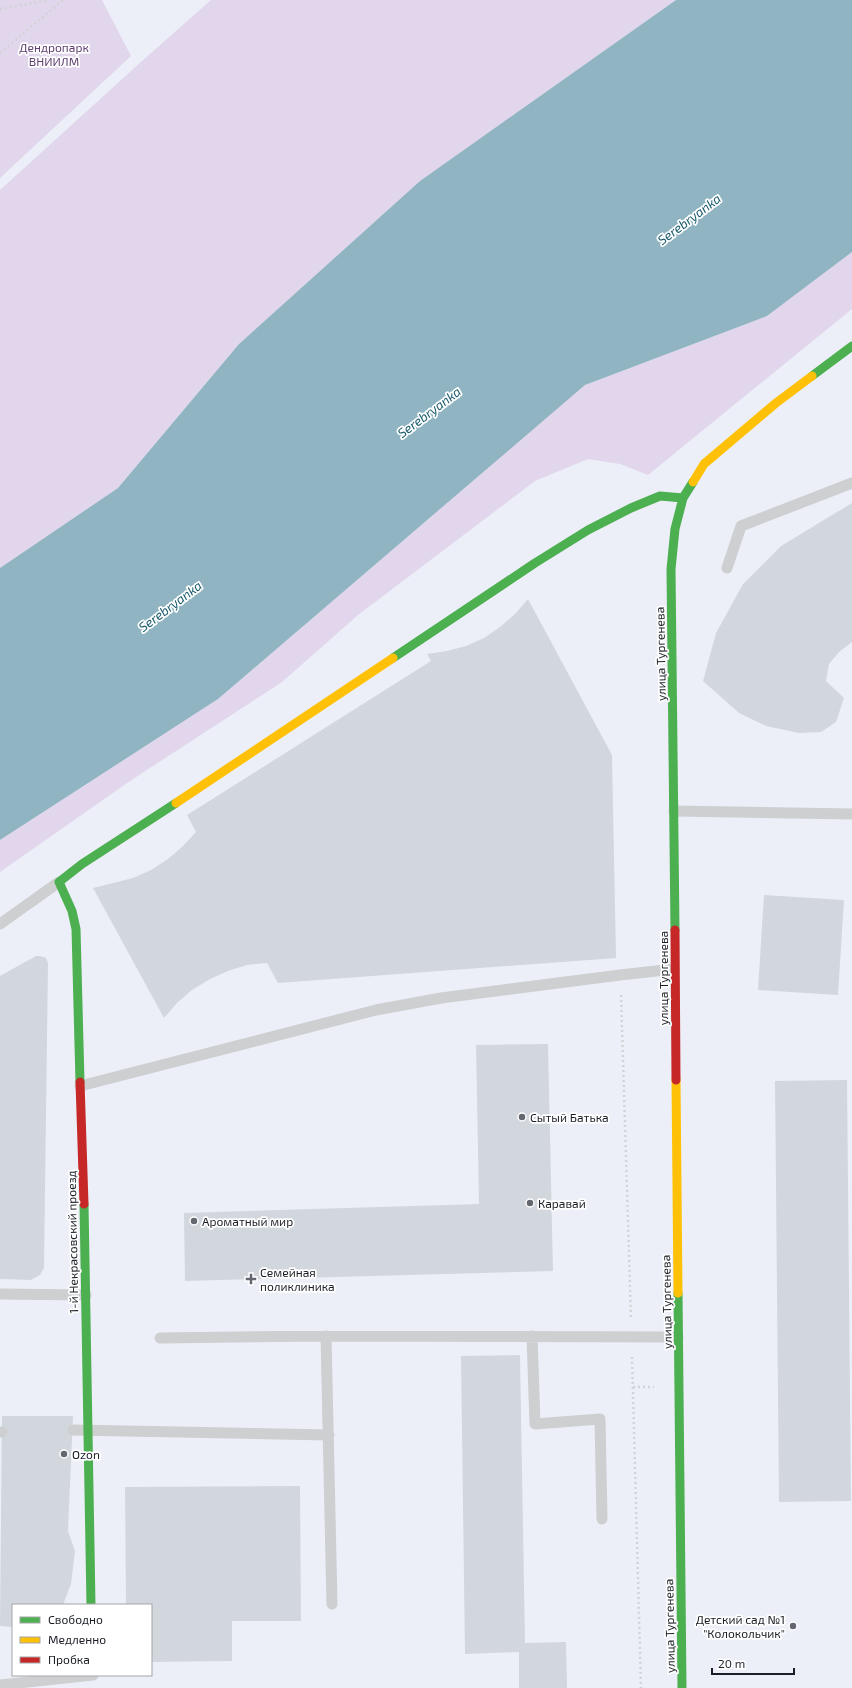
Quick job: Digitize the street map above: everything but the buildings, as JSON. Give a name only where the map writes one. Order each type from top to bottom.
[{"type":"street","name":"улица Тургенева","points":[[682,1688],[671,569],[675,529],[683,498],[704,464],[776,403],[852,346]]},
{"type":"street","points":[[59,882],[82,864],[171,807],[535,563],[588,530],[631,508],[660,496],[683,498]]},
{"type":"street","name":"1-й Некрасовский проезд","points":[[59,882],[72,911],[76,929],[86,1295],[91,1604]]},
{"type":"lane","points":[[727,568],[740,526],[852,483]]},
{"type":"lane","points":[[674,811],[852,814]]},
{"type":"lane","points":[[0,924],[59,882]]},
{"type":"lane","points":[[80,1086],[376,1010],[441,998],[620,975],[674,970]]},
{"type":"lane","points":[[0,1294],[86,1295]]},
{"type":"lane","points":[[160,1338],[326,1336],[678,1337]]},
{"type":"lane","points":[[326,1336],[332,1604]]},
{"type":"lane","points":[[532,1336],[535,1424],[600,1419],[602,1519]]},
{"type":"lane","points":[[72,1430],[329,1435]]},
{"type":"lane","points":[[0,1685],[84,1676]]},
{"type":"path","points":[[0,9],[48,0]]},
{"type":"path","points":[[0,53],[64,0]]},
{"type":"green space","name":"Дендропарк ВНИИЛМ","points":[[0,0],[102,0],[131,56],[0,178]]},
{"type":"green space","points":[[211,0],[676,0],[420,181],[239,344],[118,488],[0,568],[0,190]]},
{"type":"green space","points":[[852,252],[852,309],[648,475],[620,464],[588,459],[535,481],[358,615],[282,682],[130,781],[0,872],[0,840],[218,699],[585,385],[767,316]]},
{"type":"water","name":"Serebryanka","points":[[676,0],[852,0],[852,252],[767,316],[585,385],[218,699],[0,840],[0,568],[118,488],[239,344],[420,181]]},
{"type":"traffic: fast","points":[[812,376],[852,346]]},
{"type":"traffic: fast","points":[[675,930],[671,569],[675,529],[683,498],[693,482]]},
{"type":"traffic: fast","points":[[393,658],[535,563],[588,530],[631,508],[660,496],[683,498]]},
{"type":"traffic: fast","points":[[80,1082],[76,929],[72,911],[59,882],[82,864],[176,803]]},
{"type":"traffic: fast","points":[[84,1204],[91,1604]]},
{"type":"traffic: fast","points":[[678,1293],[682,1688]]},
{"type":"traffic: slow","points":[[693,482],[704,464],[776,403],[812,376]]},
{"type":"traffic: slow","points":[[176,803],[393,658]]},
{"type":"traffic: slow","points":[[676,1080],[678,1293]]},
{"type":"traffic: jam","points":[[675,930],[676,1080]]},
{"type":"traffic: jam","points":[[80,1082],[84,1204]]},
{"type":"place","name":"Сытый Батька","points":[[522,1117]]},
{"type":"place","name":"Каравай","points":[[530,1203]]},
{"type":"place","name":"Ароматный мир","points":[[194,1221]]},
{"type":"place","name":"Семейная поликлиника","points":[[251,1279]]},
{"type":"place","name":"Ozon","points":[[64,1454]]},
{"type":"place","name":"Детский сад №1 \"Колокольчик\"","points":[[793,1626]]}]
